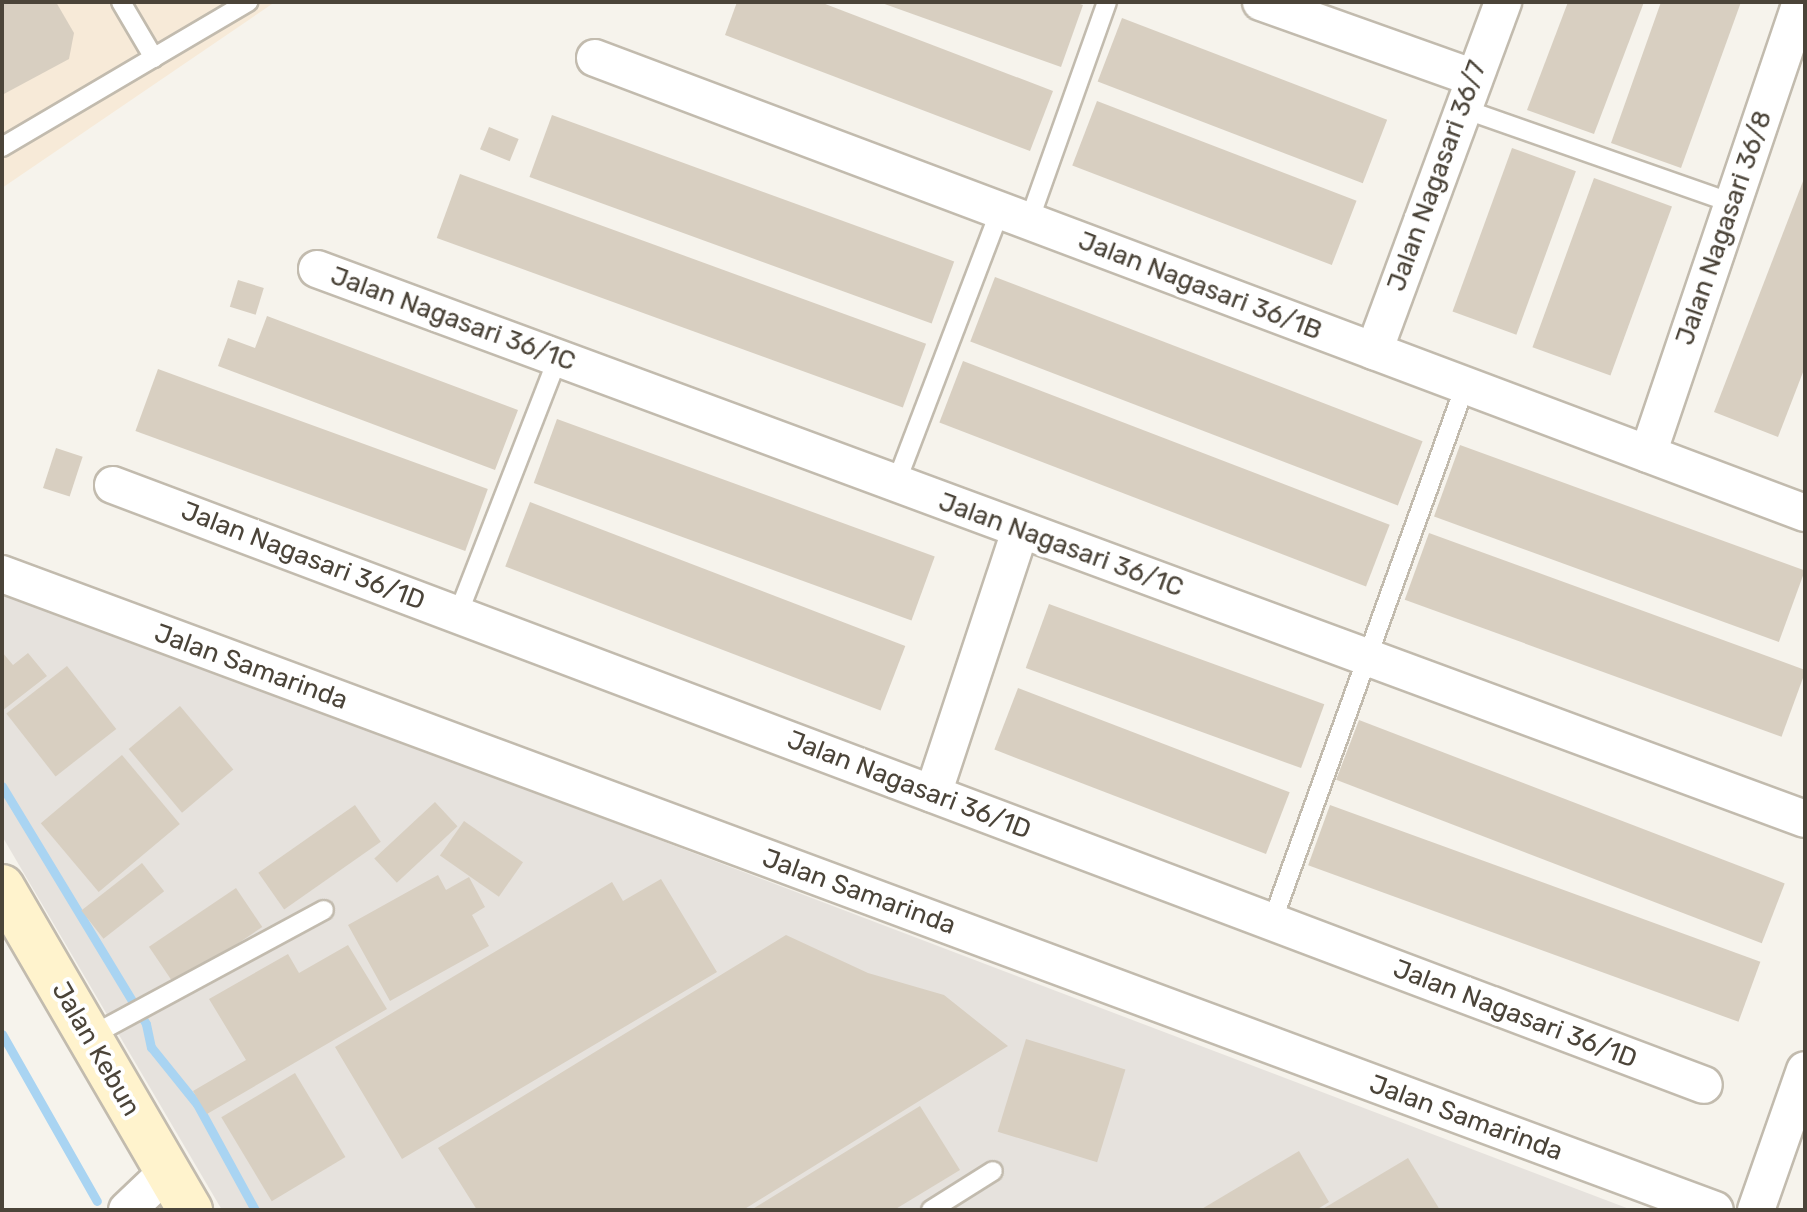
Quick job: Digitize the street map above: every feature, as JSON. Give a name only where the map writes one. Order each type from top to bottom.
[{"type":"main road","name":"Jalan Kebun","points":[[2,887],[190,1210]]},
{"type":"street","points":[[1261,2],[1467,92]]},
{"type":"street","name":"Jalan Nagasari 36/7","points":[[1374,351],[1467,92],[1503,2]]},
{"type":"street","name":"Jalan Nagasari 36/8","points":[[1648,454],[1801,2]]},
{"type":"street","name":"Jalan Nagasari 36/1B","points":[[595,58],[1805,513]]},
{"type":"street","name":"Jalan Nagasari 36/1C","points":[[317,269],[1805,819]]},
{"type":"street","name":"Jalan Nagasari 36/1D","points":[[113,485],[1704,1085]]},
{"type":"street","points":[[933,794],[1020,531]]},
{"type":"street","name":"Jalan Samarinda","points":[[2,574],[1715,1210]]},
{"type":"street","points":[[1756,1210],[1805,1070]]},
{"type":"street","points":[[127,1210],[167,1172]]},
{"type":"lane","points":[[121,2],[154,58]]},
{"type":"lane","points":[[2,147],[248,2]]},
{"type":"lane","points":[[896,483],[1107,2]]},
{"type":"lane","points":[[1467,92],[1733,203]]},
{"type":"lane","points":[[458,614],[558,358]]},
{"type":"lane","points":[[1272,922],[1465,386]]},
{"type":"lane","points":[[89,1037],[140,1006],[324,910]]},
{"type":"lane","points":[[931,1210],[993,1171]]},
{"type":"shaded area","points":[[2,2],[275,2],[2,188]]},
{"type":"shaded area","points":[[2,590],[1632,1210],[222,1210],[2,836]]},
{"type":"building","points":[[2,2],[56,2],[74,33],[69,59],[2,95]]},
{"type":"building","points":[[737,2],[820,2],[1053,91],[1030,151],[725,35]]},
{"type":"building","points":[[879,2],[1074,2],[1083,5],[1061,67]]},
{"type":"building","points":[[1568,2],[1644,2],[1594,134],[1527,110]]},
{"type":"building","points":[[1661,2],[1741,2],[1681,168],[1611,143]]},
{"type":"building","points":[[1122,18],[1387,120],[1363,183],[1098,81]]},
{"type":"building","points":[[1097,101],[1357,201],[1332,265],[1072,165]]},
{"type":"building","points":[[552,115],[954,261],[932,323],[529,177]]},
{"type":"building","points":[[489,127],[519,139],[510,161],[480,149]]},
{"type":"building","points":[[1512,148],[1576,171],[1516,335],[1452,312]]},
{"type":"building","points":[[460,174],[926,344],[903,408],[437,238]]},
{"type":"building","points":[[1805,176],[1805,367],[1778,437],[1714,412]]},
{"type":"building","points":[[1594,178],[1672,206],[1610,376],[1532,347]]},
{"type":"building","points":[[995,277],[1423,441],[1398,506],[970,341]]},
{"type":"building","points":[[238,280],[264,288],[256,315],[230,307]]},
{"type":"building","points":[[267,316],[518,410],[495,470],[218,366],[228,338],[255,348]]},
{"type":"building","points":[[963,361],[1390,525],[1366,586],[939,423]]},
{"type":"building","points":[[158,369],[488,489],[465,551],[135,431]]},
{"type":"building","points":[[557,419],[935,556],[911,620],[534,483]]},
{"type":"building","points":[[1460,445],[1805,571],[1779,642],[1434,516]]},
{"type":"building","points":[[56,448],[83,457],[70,497],[43,488]]},
{"type":"building","points":[[530,502],[905,646],[881,710],[505,566]]},
{"type":"building","points":[[1429,533],[1805,670],[1782,737],[1405,600]]},
{"type":"building","points":[[1049,604],[1324,704],[1301,768],[1026,668]]},
{"type":"building","points":[[2,652],[13,665],[28,653],[47,676],[2,711]]},
{"type":"building","points":[[67,666],[116,729],[56,776],[6,713]]},
{"type":"building","points":[[1018,688],[1290,792],[1266,854],[994,750]]},
{"type":"building","points":[[180,706],[233,770],[182,813],[129,749]]},
{"type":"building","points":[[1359,720],[1785,883],[1762,943],[1336,780]]},
{"type":"building","points":[[122,755],[180,824],[99,892],[41,823]]},
{"type":"building","points":[[435,802],[458,826],[397,883],[374,859]]},
{"type":"building","points":[[355,805],[381,842],[284,910],[258,873]]},
{"type":"building","points":[[1330,805],[1760,962],[1738,1022],[1308,865]]},
{"type":"building","points":[[464,821],[523,862],[499,897],[440,855]]},
{"type":"building","points":[[142,863],[164,891],[103,939],[81,910]]},
{"type":"building","points":[[438,875],[446,890],[469,877],[485,907],[472,915],[489,946],[390,1001],[348,925]]},
{"type":"building","points":[[661,879],[717,972],[402,1159],[335,1047],[612,882],[623,901]]},
{"type":"building","points":[[236,888],[262,927],[175,986],[149,947]]},
{"type":"building","points":[[786,935],[868,973],[944,995],[1008,1046],[743,1210],[477,1210],[438,1148]]},
{"type":"building","points":[[348,945],[387,1009],[207,1114],[193,1091],[246,1060],[209,999],[288,954],[299,973]]},
{"type":"building","points":[[1026,1039],[1125,1069],[1097,1162],[998,1132]]},
{"type":"building","points":[[295,1073],[345,1157],[272,1201],[221,1117]]},
{"type":"building","points":[[920,1106],[960,1170],[894,1210],[751,1210]]},
{"type":"building","points":[[1299,1151],[1329,1202],[1316,1210],[1200,1210]]},
{"type":"building","points":[[1408,1158],[1440,1210],[1321,1210]]},
{"type":"waterway","points":[[2,786],[146,1024],[151,1047],[197,1104],[255,1210]]},
{"type":"waterway","points":[[2,1034],[97,1201]]}]
